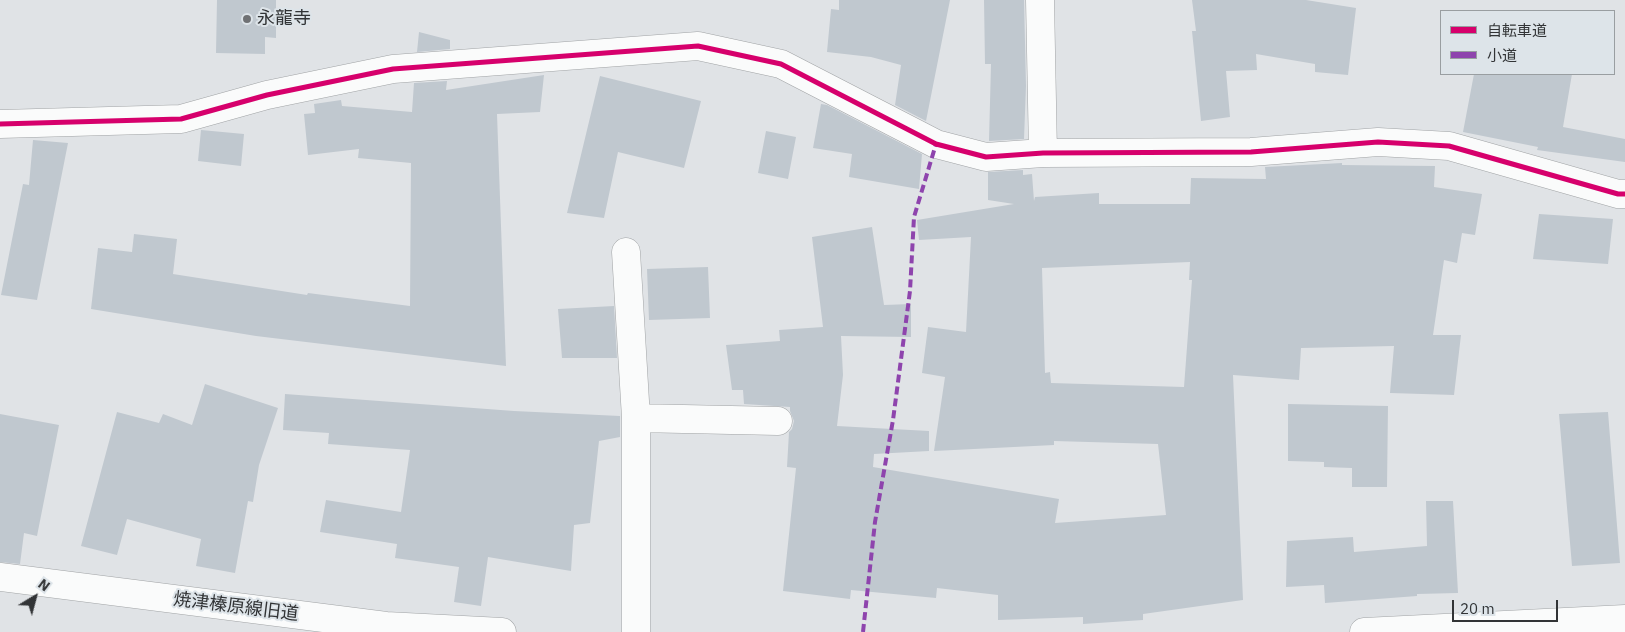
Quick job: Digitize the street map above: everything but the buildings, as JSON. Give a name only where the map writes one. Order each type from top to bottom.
[{"type":"street","points":[[1040,0],[1043,153]]},
{"type":"street","points":[[0,124],[181,119],[267,95],[393,70],[698,46],[781,64],[936,144],[986,157],[1043,153],[1251,152],[1378,142],[1449,146],[1618,194],[1625,194]]},
{"type":"street","points":[[626,252],[636,418],[636,632]]},
{"type":"street","points":[[636,418],[778,421]]},
{"type":"street","name":"焼津榛原線旧道","points":[[0,577],[386,626],[502,632]]},
{"type":"street","points":[[1364,632],[1625,619]]},
{"type":"marked path","points":[[863,632],[875,522],[893,420],[910,291],[914,217],[936,144]]},
{"type":"cycle path","points":[[0,124],[181,119],[267,95],[393,69],[698,46],[781,64],[936,144],[986,157],[1043,153],[1251,152],[1378,142],[1449,146],[1618,194],[1625,194]]},
{"type":"place","name":"永龍寺","points":[[247,19]]}]
